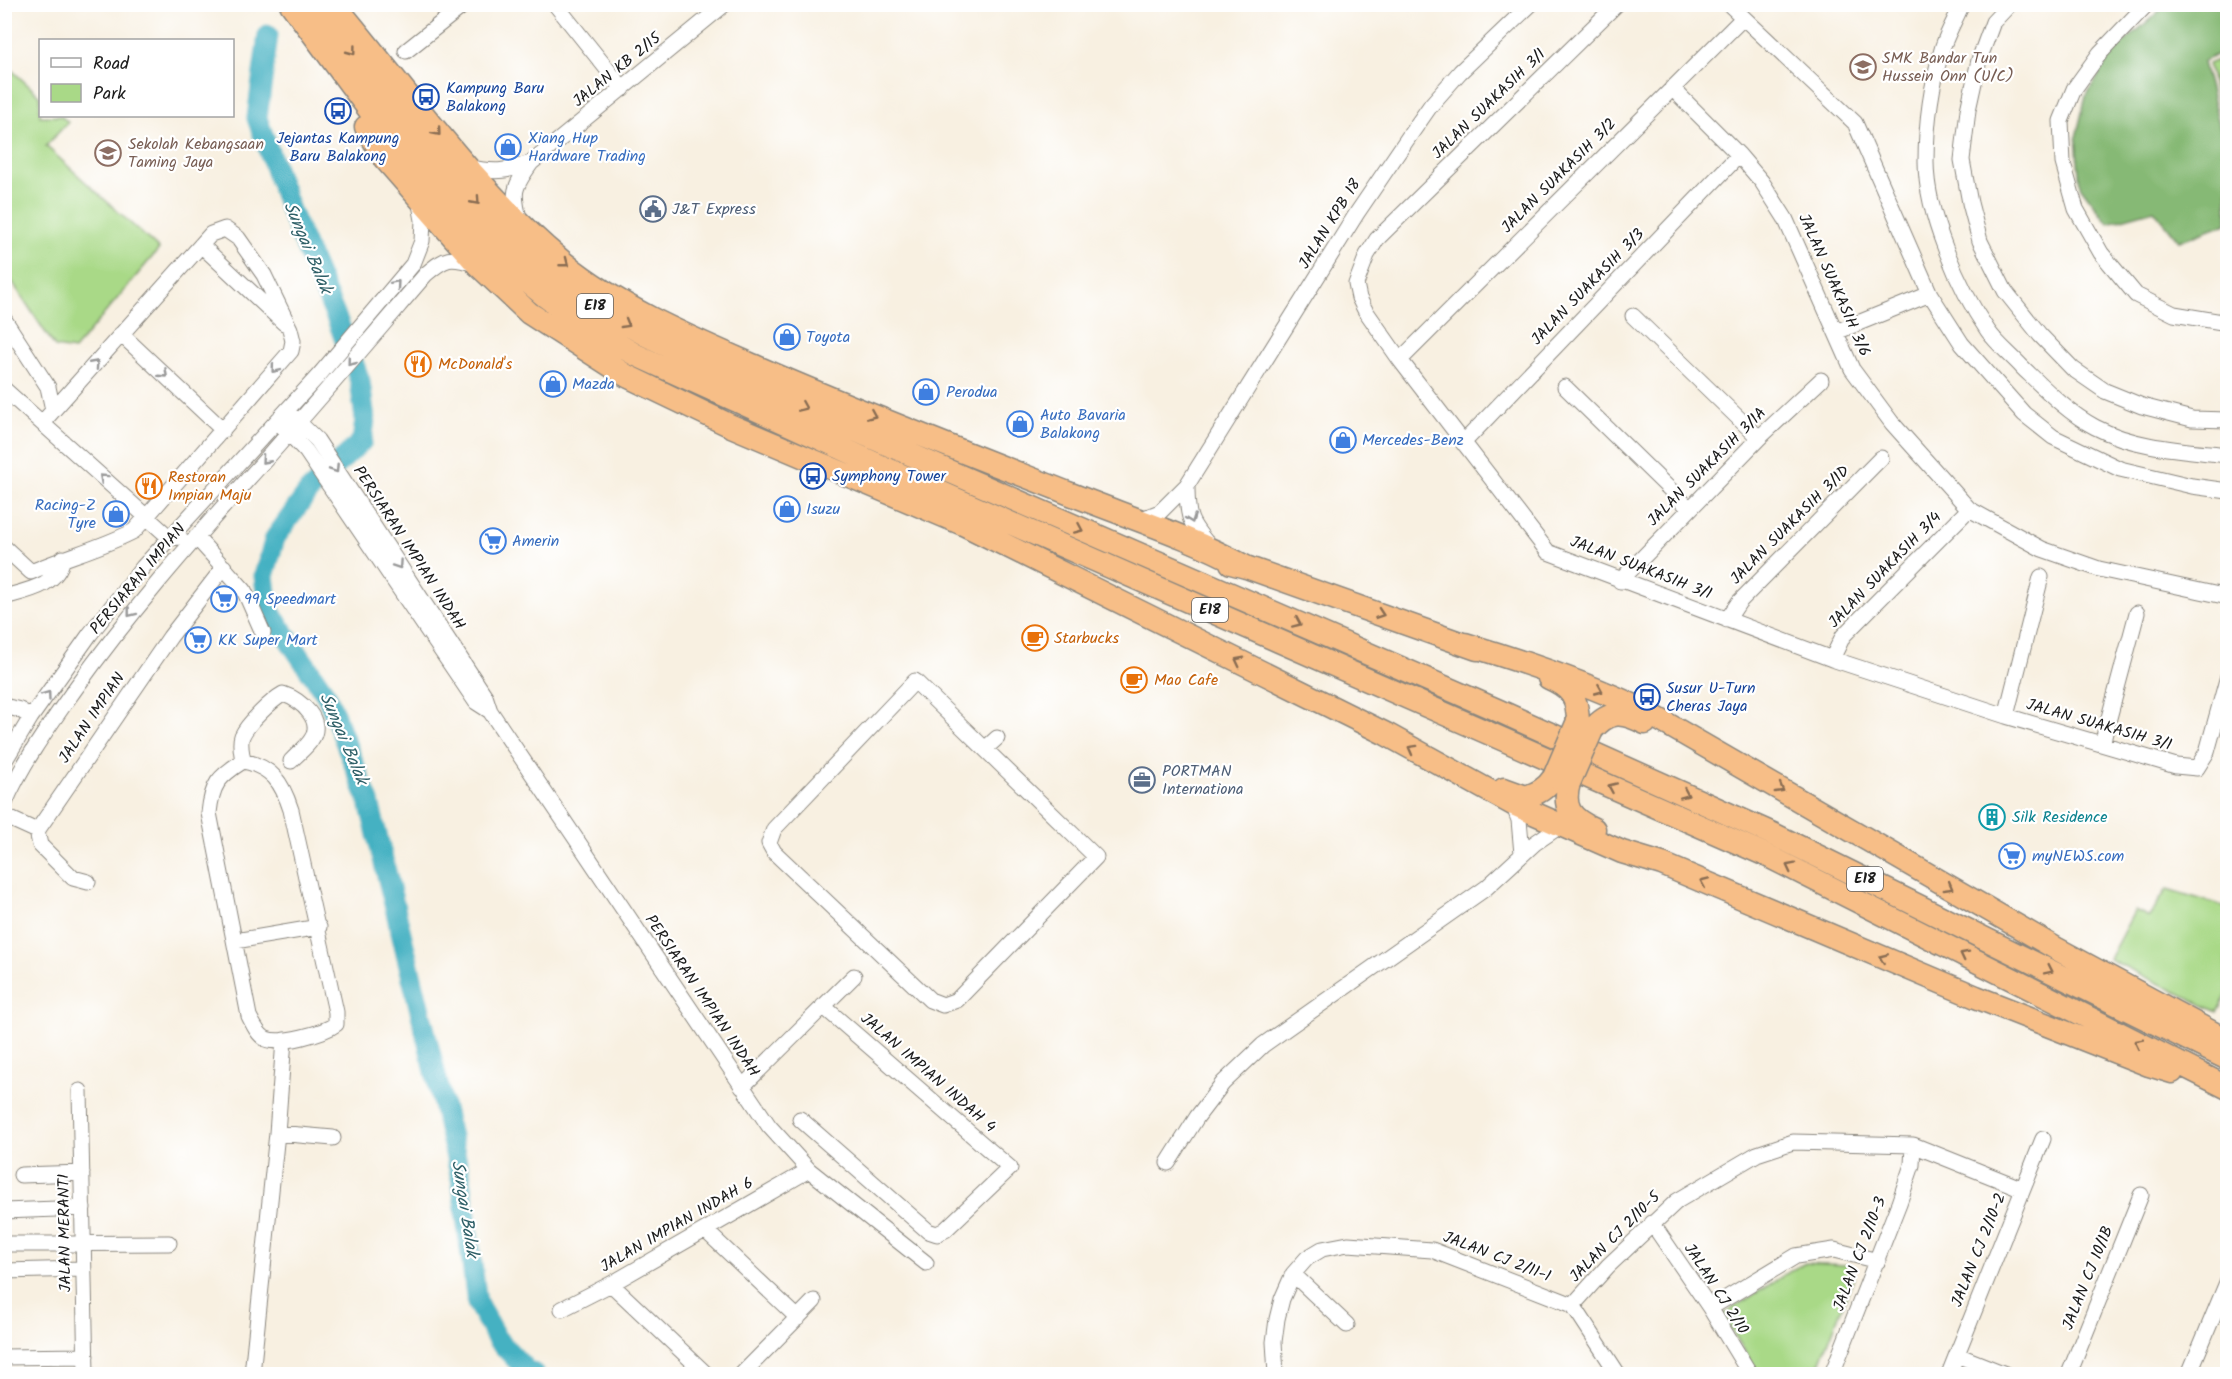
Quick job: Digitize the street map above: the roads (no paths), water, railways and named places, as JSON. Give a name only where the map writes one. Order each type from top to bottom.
[{"type":"highway","name":"E18","points":[[291,4],[393,142],[500,259],[544,296],[585,325],[636,355],[883,467],[1766,855],[2228,1089]]},
{"type":"highway","name":"E18","points":[[317,4],[409,128],[515,244],[556,279],[598,308],[646,335],[774,395],[1775,834],[2228,1059]]},
{"type":"highway","points":[[334,4],[466,166],[521,225],[565,264],[635,310],[711,347],[883,420],[1210,547],[1246,567]]},
{"type":"highway","points":[[356,93],[366,127],[385,159],[478,264],[529,314],[627,376],[729,425],[963,524],[1386,734],[1513,804],[1622,852],[1662,864]]},
{"type":"highway","points":[[968,480],[987,478],[1003,482],[1207,558],[1246,567],[1465,644],[1559,682],[1573,694],[1585,725]]},
{"type":"highway","points":[[1465,644],[1522,660],[1600,689],[1648,712],[2101,974],[2228,1041]]},
{"type":"highway","points":[[1729,760],[1628,715],[1612,714],[1585,725],[1562,780],[1568,810],[1580,823],[1662,864],[1899,965],[2127,1057],[2228,1089]]},
{"type":"highway","points":[[1435,762],[1526,797],[1539,793],[1549,785],[1562,780]]},
{"type":"street","points":[[406,51],[465,4]]},
{"type":"street","points":[[555,4],[622,89]]},
{"type":"street","name":"JALAN KB 2/15","points":[[521,225],[515,201],[516,184],[531,163],[725,4]]},
{"type":"street","name":"JALAN KPB 18","points":[[1139,520],[1160,512],[1187,485],[1346,232],[1431,105],[1460,72],[1531,4]]},
{"type":"street","name":"JALAN SUAKASIH 3/1","points":[[1617,4],[1377,240],[1366,255],[1356,284],[1359,298],[1400,360],[1548,552],[1832,659],[2006,716],[2176,766],[2197,768],[2207,752],[2228,676]]},
{"type":"street","points":[[1729,4],[1855,123],[1930,294],[1962,344],[2024,414],[2053,437],[2120,469],[2192,486],[2228,491]]},
{"type":"street","points":[[1962,4],[1944,45],[1937,72],[1928,123],[1926,163],[1930,197],[1945,246],[1963,290],[1989,333],[2055,400],[2096,427],[2145,445],[2228,455]]},
{"type":"street","points":[[2010,4],[1993,22],[1979,60],[1968,110],[1962,160],[1980,242],[2005,291],[2040,335],[2073,369],[2105,391],[2142,406],[2192,419],[2228,420]]},
{"type":"street","points":[[2124,4],[2136,16]]},
{"type":"street","points":[[2147,4],[2100,53],[2074,89],[2061,121],[2063,163],[2076,209],[2101,253],[2136,295],[2174,314],[2228,323]]},
{"type":"street","name":"JALAN SUAKASIH 3/2","points":[[1400,360],[1743,18]]},
{"type":"street","name":"JALAN SUAKASIH 3/6","points":[[1672,88],[1739,155],[1762,182],[1785,218],[1852,369],[1892,423],[1969,509],[2042,549],[2099,569],[2228,597]]},
{"type":"street","name":"JALAN SUAKASIH 3/3","points":[[1463,443],[1739,155]]},
{"type":"street","name":"JALAN KB 2/15","points":[[466,166],[488,172],[507,171],[531,163]]},
{"type":"street","name":"PERSIARAN IMPIAN","points":[[4,762],[31,717],[90,634],[143,567],[320,374],[413,264],[422,241],[423,219],[419,199]]},
{"type":"street","points":[[4,547],[31,572],[134,531],[291,351],[293,340],[290,328],[264,275],[238,238],[225,229],[211,234],[42,423]]},
{"type":"street","points":[[201,244],[290,328]]},
{"type":"street","name":"PERSIARAN IMPIAN","points":[[4,805],[30,755],[48,727],[105,647],[157,581],[295,428],[426,274],[442,260],[456,258],[478,264]]},
{"type":"street","points":[[1836,332],[1930,294]]},
{"type":"street","points":[[1633,316],[1759,438]]},
{"type":"street","points":[[4,319],[48,387],[53,410]]},
{"type":"street","points":[[121,334],[223,430]]},
{"type":"street","points":[[38,370],[53,381],[75,386]]},
{"type":"street","name":"JALAN SUAKASIH 3/1A","points":[[1620,580],[1759,438],[1821,380]]},
{"type":"street","points":[[1565,387],[1690,509]]},
{"type":"street","points":[[4,390],[170,538]]},
{"type":"street","name":"PERSIARAN IMPIAN INDAH","points":[[282,416],[312,446],[348,502],[485,696],[490,711],[741,1087],[770,1126],[809,1170],[926,1263]]},
{"type":"street","name":"JALAN SUAKASIH 3/1D","points":[[1726,620],[1739,602],[1881,458]]},
{"type":"street","points":[[1187,485],[1187,505],[1191,524],[1210,547]]},
{"type":"street","name":"JALAN SUAKASIH 3/4","points":[[1832,659],[1843,636],[1969,509]]},
{"type":"street","points":[[170,538],[195,532],[209,523]]},
{"type":"street","points":[[196,537],[244,590],[263,633]]},
{"type":"street","points":[[157,581],[168,556],[170,538]]},
{"type":"street","points":[[4,597],[38,587],[52,580],[61,570],[63,558]]},
{"type":"street","name":"JALAN IMPIAN","points":[[38,831],[170,637],[224,567]]},
{"type":"street","points":[[2006,716],[2041,577]]},
{"type":"street","points":[[2102,744],[2137,613]]},
{"type":"street","points":[[915,681],[992,743],[1021,772],[1096,857],[957,1000],[943,1005],[930,1000],[774,852],[769,843],[774,829],[915,681]]},
{"type":"street","points":[[243,761],[241,743],[243,734],[274,699],[284,694],[293,697],[304,706],[314,720],[316,730],[312,740],[291,761]]},
{"type":"street","points":[[4,706],[20,710],[31,717]]},
{"type":"street","points":[[243,761],[260,765],[275,777],[285,790],[319,927],[336,1012],[336,1024],[327,1030],[284,1040],[266,1039],[255,1029],[249,1016],[209,813],[212,791],[227,772],[243,761]]},
{"type":"street","points":[[1513,804],[1520,820],[1522,854]]},
{"type":"street","points":[[4,816],[38,831],[40,844],[73,878],[88,882]]},
{"type":"street","points":[[1168,1163],[1222,1083],[1249,1057],[1486,888],[1522,854],[1560,826]]},
{"type":"street","points":[[235,941],[319,927]]},
{"type":"street","points":[[741,1087],[854,976]]},
{"type":"street","name":"JALAN IMPIAN INDAH 4","points":[[800,1119],[928,1231],[937,1234],[945,1230],[1010,1168],[823,1006]]},
{"type":"street","points":[[252,1374],[277,1133],[284,1040]]},
{"type":"street","name":"JALAN MERANTI","points":[[80,1091],[86,1374]]},
{"type":"street","points":[[277,1133],[333,1138]]},
{"type":"street","name":"JALAN CJ 2/10-2","points":[[1949,1374],[2043,1139]]},
{"type":"street","name":"JALAN CJ 2/10-5","points":[[1573,1305],[1608,1266],[1677,1201],[1757,1154],[1793,1142],[1913,1145],[2023,1189]]},
{"type":"street","name":"JALAN CJ 2/10-3","points":[[1832,1374],[1878,1261],[1912,1165],[1913,1145]]},
{"type":"street","name":"JALAN IMPIAN INDAH 6","points":[[562,1309],[611,1284],[809,1170]]},
{"type":"street","points":[[21,1175],[82,1173]]},
{"type":"street","name":"JALAN CJ 10/1B","points":[[2069,1374],[2141,1195]]},
{"type":"street","points":[[4,1211],[83,1208]]},
{"type":"street","name":"JALAN CJ 2/10","points":[[1652,1223],[1710,1308],[1750,1374]]},
{"type":"street","points":[[705,1230],[798,1318]]},
{"type":"street","points":[[4,1244],[169,1243]]},
{"type":"street","name":"JALAN CJ 2/11-1","points":[[1276,1374],[1274,1342],[1282,1299],[1293,1274],[1307,1258],[1322,1249],[1348,1244],[1432,1250],[1573,1305]]},
{"type":"street","points":[[1710,1308],[1796,1256],[1834,1250],[1878,1261]]},
{"type":"street","points":[[4,1271],[83,1269]]},
{"type":"street","points":[[1293,1274],[1347,1325]]},
{"type":"street","points":[[2189,1374],[2228,1280]]},
{"type":"street","points":[[611,1284],[706,1374]]},
{"type":"street","points":[[742,1374],[814,1301]]},
{"type":"street","points":[[1573,1305],[1618,1374]]},
{"type":"street","points":[[1957,1355],[2005,1374]]},
{"type":"street","points":[[4,1357],[86,1356]]},
{"type":"waterway","name":"Sungai Balak","points":[[268,35],[257,118],[291,213],[339,324],[360,381],[365,420],[362,441],[308,492],[275,538],[264,576],[268,609],[327,696],[369,802],[461,1178],[477,1303],[497,1339],[526,1370],[534,1374]]},
{"type":"place","name":"SMK Bandar Tun Hussein Onn (U/C)","points":[[1863,67]]},
{"type":"place","name":"Kampung Baru Balakong","points":[[426,97]]},
{"type":"place","name":"Jejantas Kampung Baru Balakong","points":[[338,111]]},
{"type":"place","name":"Xiang Hup Hardware Trading","points":[[508,147]]},
{"type":"place","name":"Sekolah Kebangsaan Taming Jaya","points":[[108,153]]},
{"type":"place","name":"J&T Express","points":[[653,209]]},
{"type":"place","name":"Toyota","points":[[787,337]]},
{"type":"place","name":"McDonald's","points":[[418,364]]},
{"type":"place","name":"Mazda","points":[[553,384]]},
{"type":"place","name":"Perodua","points":[[926,392]]},
{"type":"place","name":"Auto Bavaria Balakong","points":[[1020,424]]},
{"type":"place","name":"Mercedes-Benz","points":[[1343,440]]},
{"type":"place","name":"Symphony Tower","points":[[813,476]]},
{"type":"place","name":"Restoran Impian Maju","points":[[149,486]]},
{"type":"place","name":"Isuzu","points":[[787,509]]},
{"type":"place","name":"Racing-Z Tyre","points":[[116,514]]},
{"type":"place","name":"Amerin","points":[[493,541]]},
{"type":"place","name":"99 Speedmart","points":[[224,599]]},
{"type":"place","name":"Starbucks","points":[[1035,638]]},
{"type":"place","name":"KK Super Mart","points":[[198,640]]},
{"type":"place","name":"Mao Cafe","points":[[1134,680]]},
{"type":"place","name":"Susur U-Turn Cheras Jaya","points":[[1647,697]]},
{"type":"place","name":"PORTMAN Internationa","points":[[1142,780]]},
{"type":"place","name":"Silk Residence","points":[[1992,817]]},
{"type":"place","name":"myNEWS.com","points":[[2012,856]]}]
